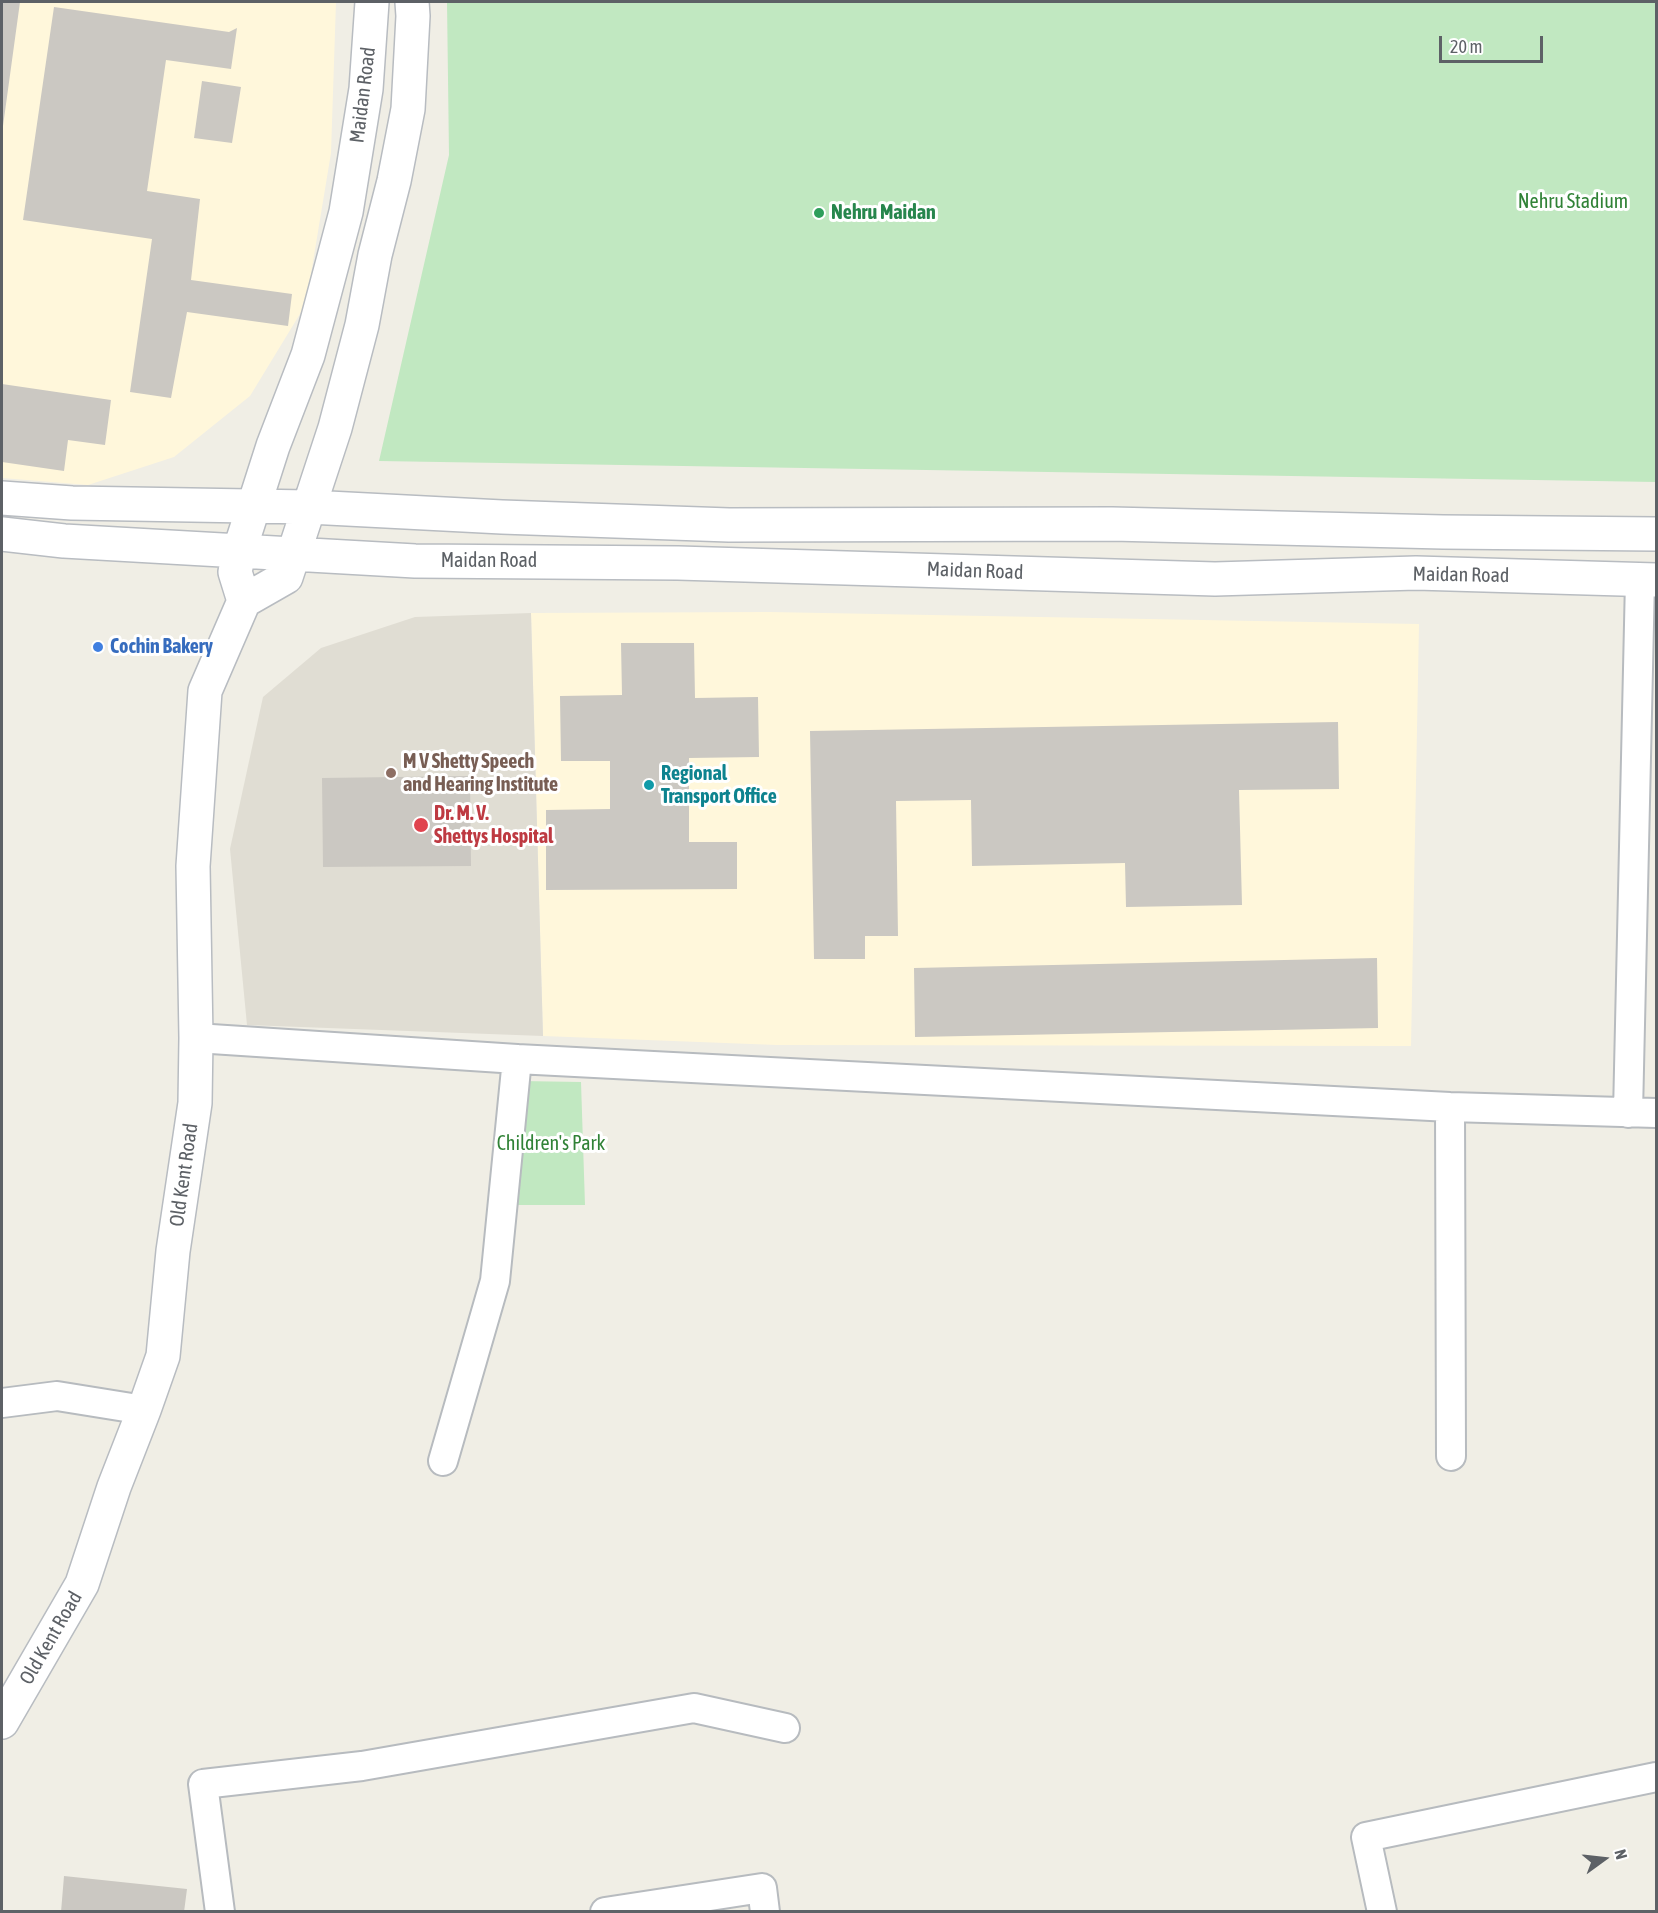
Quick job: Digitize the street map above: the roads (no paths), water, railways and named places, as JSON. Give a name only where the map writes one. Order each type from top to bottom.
[{"type":"main road","name":"Maidan Road","points":[[244,601],[235,572],[239,552],[273,446],[308,355],[346,212],[366,88],[372,2]]},
{"type":"main road","points":[[244,601],[286,577],[335,428],[362,325],[375,255],[394,181],[408,109],[412,2]]},
{"type":"main road","points":[[2,498],[72,504],[309,507],[491,517],[729,525],[1112,524],[1443,532],[1656,534]]},
{"type":"main road","name":"Maidan Road","points":[[2,534],[64,541],[415,561],[678,563],[1215,579],[1416,573],[1648,580]]},
{"type":"main road","name":"Old Kent Road","points":[[2,1722],[82,1584],[114,1487],[162,1356],[173,1251],[195,1103],[193,866],[205,691],[244,601]]},
{"type":"street","points":[[1628,1113],[1648,580]]},
{"type":"street","points":[[196,1038],[517,1059],[1450,1107],[1656,1113]]},
{"type":"street","points":[[443,1461],[495,1281],[517,1059]]},
{"type":"street","points":[[1450,1107],[1451,1456]]},
{"type":"street","points":[[2,1403],[57,1396],[144,1410]]},
{"type":"street","points":[[220,1911],[203,1784],[362,1766],[694,1708],[785,1728]]},
{"type":"street","points":[[1382,1911],[1366,1837],[1656,1777]]},
{"type":"street","points":[[605,1911],[762,1888],[765,1911]]},
{"type":"place","name":"Nehru Maidan","points":[[819,213]]},
{"type":"place","name":"Cochin Bakery","points":[[98,647]]},
{"type":"place","name":"M V Shetty Speech and Hearing Institute","points":[[391,773]]},
{"type":"place","name":"Regional Transport Office","points":[[649,785]]},
{"type":"place","name":"Dr. M. V. Shettys Hospital","points":[[421,825]]},
{"type":"park label","name":"Nehru Stadium","points":[[1573,202]]},
{"type":"park label","name":"Children's Park","points":[[551,1144]]}]
